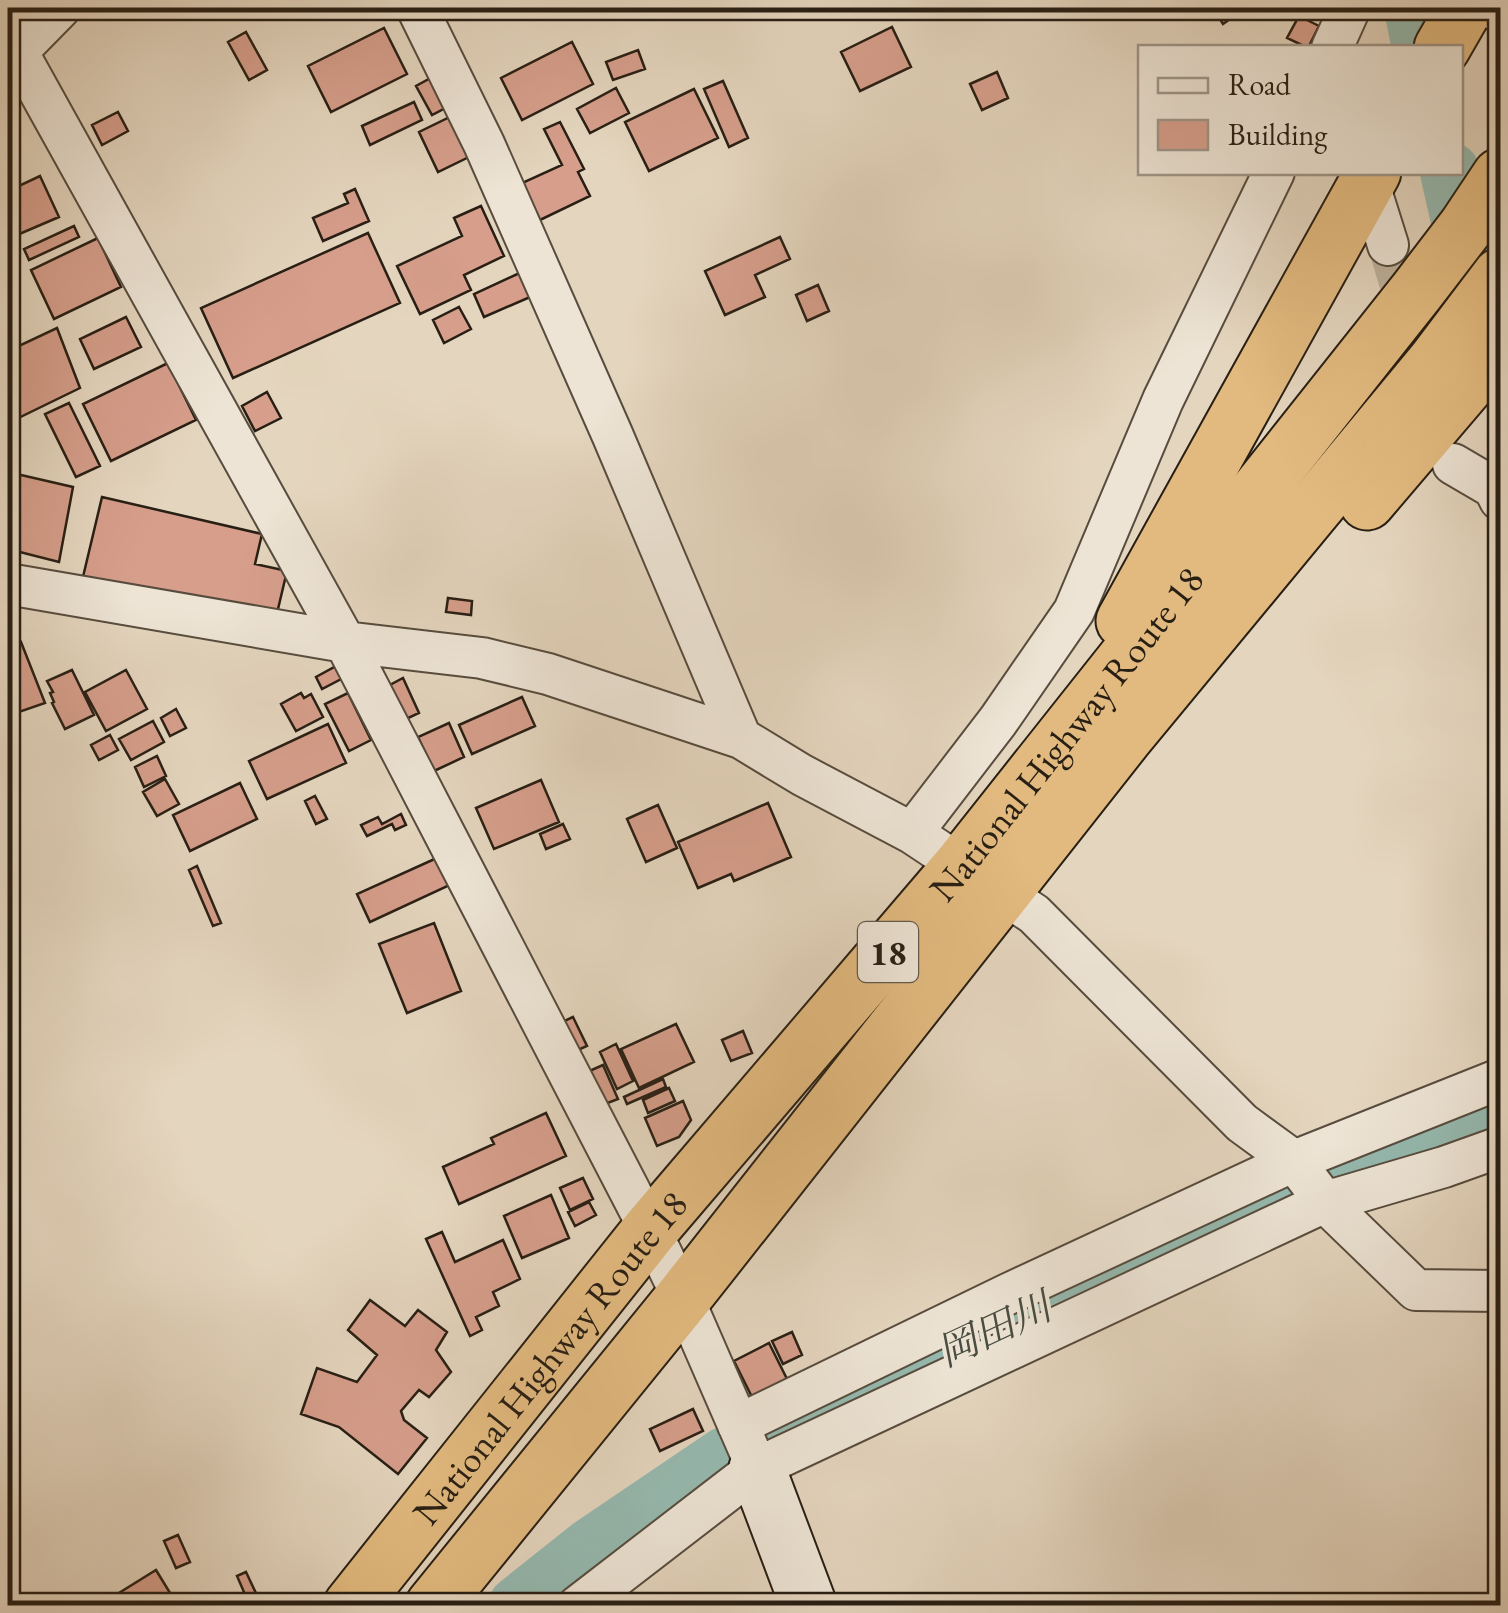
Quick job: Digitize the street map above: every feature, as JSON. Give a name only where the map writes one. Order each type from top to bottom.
[{"type":"highway","points":[[1444,45],[1464,8]]},
{"type":"highway","name":"National Highway Route 18","points":[[433,1606],[683,1298],[983,878],[1060,744],[1466,227],[1500,176]]},
{"type":"highway","points":[[1060,744],[1151,570],[1373,183]]},
{"type":"highway","points":[[1442,385],[1500,276]]},
{"type":"highway","points":[[1442,385],[1500,346]]},
{"type":"highway","name":"National Highway Route 18","points":[[352,1606],[650,1230],[983,878],[1125,737],[1330,545],[1442,385]]},
{"type":"street","points":[[60,8],[11,50],[344,642],[650,1230],[746,1442],[809,1606]]},
{"type":"street","points":[[1333,45],[1350,8]]},
{"type":"street","points":[[427,11],[740,738]]},
{"type":"street","points":[[912,833],[998,721],[1074,611],[1163,400],[1273,175]]},
{"type":"street","points":[[1373,183],[1388,245]]},
{"type":"street","points":[[1453,464],[1494,488],[1500,500]]},
{"type":"street","points":[[8,584],[344,642],[482,658],[548,674],[740,738],[912,833],[1034,914],[1242,1123],[1310,1182],[1416,1290],[1500,1291]]},
{"type":"street","points":[[578,1606],[746,1442],[1310,1182],[1500,1079]]},
{"type":"street","points":[[1310,1182],[1444,1167],[1500,1147]]},
{"type":"building","points":[[1213,8],[1246,8],[1223,24]]},
{"type":"building","points":[[1299,16],[1319,26],[1310,45],[1287,38]]},
{"type":"building","points":[[892,27],[911,67],[860,91],[841,52]]},
{"type":"building","points":[[384,28],[407,74],[331,112],[308,66]]},
{"type":"building","points":[[246,32],[267,70],[249,80],[228,42]]},
{"type":"building","points":[[572,42],[593,84],[522,120],[501,78]]},
{"type":"building","points":[[638,50],[645,69],[613,80],[606,62]]},
{"type":"building","points":[[997,72],[1008,98],[982,110],[970,84]]},
{"type":"building","points":[[438,74],[453,104],[432,115],[416,86]]},
{"type":"building","points":[[723,81],[748,138],[729,147],[704,89]]},
{"type":"building","points":[[616,88],[629,113],[590,133],[577,109]]},
{"type":"building","points":[[694,89],[718,138],[649,171],[625,122]]},
{"type":"building","points":[[414,102],[422,120],[370,145],[362,126]]},
{"type":"building","points":[[118,112],[128,131],[102,145],[92,125]]},
{"type":"building","points":[[454,115],[473,155],[438,172],[419,132]]},
{"type":"building","points":[[560,122],[584,169],[578,172],[590,196],[540,220],[522,183],[562,165],[544,129]]},
{"type":"building","points":[[40,176],[59,217],[17,235],[8,214],[8,191]]},
{"type":"building","points":[[355,189],[369,221],[323,241],[313,218],[348,203],[344,194]]},
{"type":"building","points":[[481,206],[504,256],[464,275],[471,290],[420,314],[397,266],[462,236],[454,218]]},
{"type":"building","points":[[74,226],[79,237],[29,260],[24,249]]},
{"type":"building","points":[[368,233],[400,303],[233,378],[201,308]]},
{"type":"building","points":[[780,237],[790,259],[755,275],[765,297],[725,315],[705,271]]},
{"type":"building","points":[[98,238],[121,287],[54,319],[31,270]]},
{"type":"building","points":[[526,270],[537,294],[484,317],[474,294]]},
{"type":"building","points":[[818,285],[829,311],[807,321],[796,295]]},
{"type":"building","points":[[459,307],[471,329],[444,343],[433,320]]},
{"type":"building","points":[[126,317],[141,347],[94,369],[80,339]]},
{"type":"building","points":[[57,328],[80,388],[8,423],[8,351]]},
{"type":"building","points":[[168,363],[196,420],[111,461],[83,404]]},
{"type":"building","points":[[267,392],[281,418],[255,431],[242,406]]},
{"type":"building","points":[[69,403],[100,466],[76,477],[45,414]]},
{"type":"building","points":[[8,472],[73,487],[59,562],[8,549]]},
{"type":"building","points":[[102,497],[262,534],[255,564],[287,571],[274,626],[82,581]]},
{"type":"building","points":[[448,598],[472,601],[471,615],[446,612]]},
{"type":"building","points":[[21,642],[45,703],[19,712],[8,681],[8,648]]},
{"type":"building","points":[[338,665],[345,677],[322,689],[316,677]]},
{"type":"building","points":[[72,670],[94,715],[65,729],[52,703],[53,692],[47,681]]},
{"type":"building","points":[[126,670],[147,709],[106,731],[85,692]]},
{"type":"building","points":[[403,678],[419,713],[404,720],[388,686]]},
{"type":"building","points":[[301,693],[304,698],[311,694],[323,717],[296,731],[281,704]]},
{"type":"building","points":[[348,693],[371,740],[349,751],[325,704]]},
{"type":"building","points":[[522,697],[535,726],[472,754],[459,725]]},
{"type":"building","points":[[176,709],[186,728],[170,736],[161,718]]},
{"type":"building","points":[[153,721],[164,742],[131,760],[119,739]]},
{"type":"building","points":[[449,723],[464,757],[434,771],[418,737]]},
{"type":"building","points":[[328,724],[346,763],[267,799],[249,761]]},
{"type":"building","points":[[110,735],[118,750],[99,760],[91,745]]},
{"type":"building","points":[[157,756],[166,776],[144,787],[135,767]]},
{"type":"building","points":[[165,779],[179,804],[157,816],[143,792]]},
{"type":"building","points":[[541,780],[559,822],[494,849],[476,808]]},
{"type":"building","points":[[240,783],[257,819],[190,851],[173,815]]},
{"type":"building","points":[[315,796],[327,819],[316,824],[305,801]]},
{"type":"building","points":[[768,803],[791,857],[734,881],[731,874],[698,888],[678,842]]},
{"type":"building","points":[[658,805],[677,848],[646,862],[627,819]]},
{"type":"building","points":[[401,814],[406,825],[395,830],[392,824],[367,836],[361,825],[378,817],[382,824]]},
{"type":"building","points":[[563,824],[570,839],[546,849],[540,834]]},
{"type":"building","points":[[439,857],[452,884],[370,922],[357,894]]},
{"type":"building","points":[[197,866],[221,923],[213,926],[189,870]]},
{"type":"building","points":[[434,923],[461,991],[407,1013],[379,944]]},
{"type":"building","points":[[573,1017],[587,1046],[578,1050],[564,1021]]},
{"type":"building","points":[[676,1024],[694,1062],[639,1088],[621,1049]]},
{"type":"building","points":[[743,1031],[752,1053],[731,1061],[722,1040]]},
{"type":"building","points":[[616,1044],[633,1081],[617,1089],[600,1052]]},
{"type":"building","points":[[603,1065],[618,1099],[600,1106],[585,1073]]},
{"type":"building","points":[[663,1079],[666,1087],[627,1104],[624,1097]]},
{"type":"building","points":[[669,1088],[675,1101],[648,1113],[643,1100]]},
{"type":"building","points":[[683,1101],[691,1120],[679,1137],[657,1146],[645,1118]]},
{"type":"building","points":[[546,1113],[566,1156],[459,1204],[443,1167],[494,1144],[491,1138]]},
{"type":"building","points":[[583,1178],[593,1199],[570,1210],[560,1188]]},
{"type":"building","points":[[551,1195],[569,1238],[522,1258],[504,1216]]},
{"type":"building","points":[[589,1202],[596,1215],[575,1226],[568,1212]]},
{"type":"building","points":[[442,1232],[455,1262],[503,1240],[520,1279],[493,1292],[499,1306],[476,1317],[482,1330],[470,1336],[426,1239]]},
{"type":"building","points":[[370,1300],[405,1326],[418,1310],[447,1332],[436,1350],[451,1372],[429,1397],[419,1390],[401,1411],[404,1420],[427,1438],[398,1474],[339,1427],[301,1414],[317,1368],[357,1382],[377,1355],[348,1330]]},
{"type":"building","points":[[792,1332],[802,1355],[783,1364],[772,1341]]},
{"type":"building","points":[[769,1343],[787,1379],[752,1397],[734,1361]]},
{"type":"building","points":[[693,1409],[703,1431],[660,1451],[650,1429]]},
{"type":"building","points":[[178,1535],[190,1562],[176,1568],[164,1541]]},
{"type":"building","points":[[156,1570],[178,1606],[98,1606]]},
{"type":"building","points":[[246,1572],[262,1606],[250,1606],[237,1576]]},
{"type":"waterway","name":"岡田川","points":[[1414,8],[1421,45]]},
{"type":"waterway","name":"岡田川","points":[[1451,175],[1473,274]]},
{"type":"waterway","name":"岡田川","points":[[518,1606],[592,1547],[725,1457],[867,1386],[1280,1193],[1500,1105]]},
{"type":"tunnel","points":[[1388,245],[1432,395]]}]
